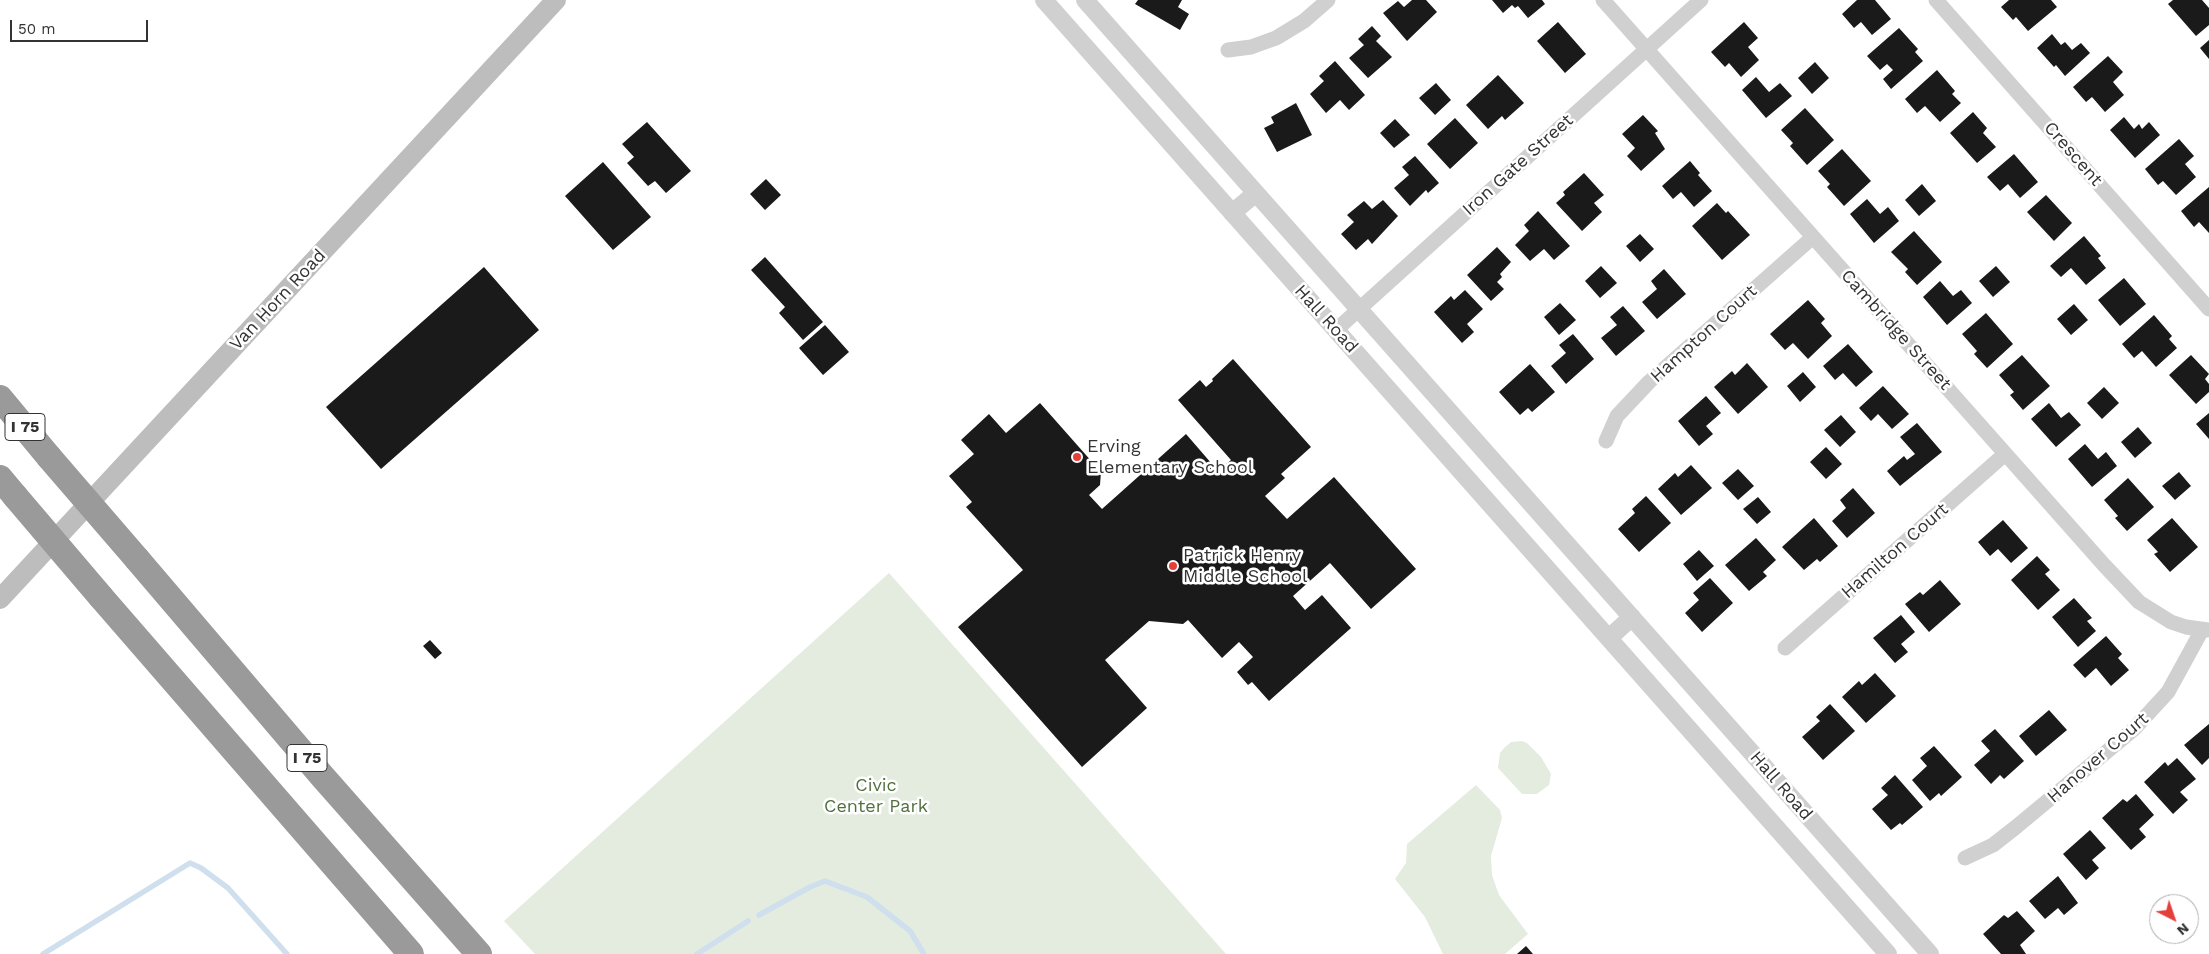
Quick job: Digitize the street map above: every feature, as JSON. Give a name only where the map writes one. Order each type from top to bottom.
[{"type":"highway","name":"I 75","points":[[0,398],[322,776],[479,954]]},
{"type":"highway","points":[[7,487],[100,597],[411,954]]},
{"type":"main road","name":"Van Horn Road","points":[[0,599],[556,0]]},
{"type":"street","name":"Hall Road","points":[[1044,0],[1888,954]]},
{"type":"street","name":"Hall Road","points":[[1085,0],[1930,954]]},
{"type":"street","points":[[1228,50],[1251,46],[1276,38],[1304,21],[1328,0]]},
{"type":"street","name":"Cambridge Street","points":[[1603,0],[2005,454],[2140,602],[2171,622],[2206,630]]},
{"type":"street","name":"Iron Gate Street","points":[[1336,330],[1701,0]]},
{"type":"street","name":"Crescent","points":[[1936,0],[2209,309]]},
{"type":"street","points":[[1232,213],[1256,193]]},
{"type":"street","name":"Hampton Court","points":[[1606,441],[1617,416],[1649,382],[1813,237]]},
{"type":"street","name":"Hamilton Court","points":[[1784,648],[2005,454]]},
{"type":"street","points":[[1609,638],[1632,617]]},
{"type":"street","name":"Hanover Court","points":[[1965,858],[1993,844],[2016,827],[2134,729],[2168,692],[2206,630]]},
{"type":"green space","name":"Civic Center Park","points":[[889,573],[1226,954],[535,954],[504,921]]},
{"type":"green space","points":[[1522,741],[1527,743],[1541,757],[1551,774],[1549,785],[1537,794],[1522,794],[1498,768],[1500,753],[1504,748],[1511,742]]},
{"type":"green space","points":[[1476,785],[1500,810],[1502,818],[1491,856],[1492,875],[1499,895],[1528,934],[1505,954],[1443,954],[1425,917],[1395,879],[1406,863],[1407,844]]},
{"type":"building","points":[[1138,0],[1182,0],[1178,7],[1189,14],[1180,30],[1135,4]]},
{"type":"building","points":[[1412,0],[1426,0],[1437,12],[1407,41],[1383,13],[1398,1],[1404,7]]},
{"type":"building","points":[[1492,0],[1542,0],[1545,4],[1528,18],[1518,6],[1515,8],[1512,5],[1503,13]]},
{"type":"building","points":[[1857,0],[1875,0],[1891,19],[1872,35],[1861,22],[1854,28],[1842,14]]},
{"type":"building","points":[[2009,0],[2051,0],[2057,7],[2028,31],[2016,17],[2013,20],[2001,7]]},
{"type":"building","points":[[2173,0],[2202,0],[2209,8],[2209,25],[2196,36],[2168,4]]},
{"type":"building","points":[[1558,22],[1586,54],[1565,73],[1537,41]]},
{"type":"building","points":[[1744,22],[1758,38],[1748,47],[1759,60],[1741,77],[1729,63],[1725,67],[1711,52]]},
{"type":"building","points":[[1372,26],[1381,36],[1376,41],[1392,57],[1368,78],[1349,58],[1364,45],[1358,39]]},
{"type":"building","points":[[1899,28],[1918,49],[1915,52],[1923,61],[1891,89],[1883,79],[1893,70],[1887,64],[1880,70],[1867,56]]},
{"type":"building","points":[[2052,34],[2061,45],[2065,42],[2072,50],[2081,43],[2090,53],[2065,76],[2037,48]]},
{"type":"building","points":[[2209,40],[2209,59],[2200,48]]},
{"type":"building","points":[[2108,56],[2123,72],[2113,82],[2124,95],[2105,112],[2092,97],[2086,102],[2073,87]]},
{"type":"building","points":[[1335,61],[1365,95],[1349,110],[1340,100],[1326,113],[1310,94],[1324,81],[1319,76]]},
{"type":"building","points":[[1815,62],[1829,78],[1812,94],[1798,78]]},
{"type":"building","points":[[1937,70],[1955,91],[1952,94],[1961,103],[1940,122],[1925,106],[1917,113],[1905,99]]},
{"type":"building","points":[[1498,75],[1524,103],[1505,120],[1502,116],[1488,129],[1466,105]]},
{"type":"building","points":[[1756,77],[1769,92],[1780,83],[1792,96],[1766,118],[1742,90]]},
{"type":"building","points":[[1436,83],[1451,100],[1435,115],[1419,98]]},
{"type":"building","points":[[1296,103],[1312,135],[1277,152],[1264,128],[1274,123],[1271,117]]},
{"type":"building","points":[[1805,108],[1834,140],[1807,165],[1790,146],[1793,143],[1781,130]]},
{"type":"building","points":[[1973,112],[1987,128],[1983,133],[1996,147],[1977,163],[1950,133]]},
{"type":"building","points":[[1643,115],[1658,131],[1655,133],[1665,149],[1641,171],[1627,156],[1635,148],[1622,134]]},
{"type":"building","points":[[2124,117],[2134,129],[2139,124],[2142,129],[2149,122],[2160,135],[2135,158],[2110,130]]},
{"type":"building","points":[[1455,118],[1478,143],[1450,169],[1427,144]]},
{"type":"building","points":[[1395,119],[1410,135],[1394,148],[1380,133]]},
{"type":"building","points":[[647,122],[691,171],[666,193],[655,181],[648,186],[627,163],[634,157],[622,144]]},
{"type":"building","points":[[2179,139],[2194,156],[2185,164],[2196,177],[2176,195],[2163,181],[2158,185],[2145,169]]},
{"type":"building","points":[[1842,149],[1871,181],[1844,206],[1827,187],[1830,184],[1818,171]]},
{"type":"building","points":[[2014,154],[2038,182],[2020,198],[2008,184],[2000,191],[1987,177]]},
{"type":"building","points":[[1415,156],[1439,183],[1428,193],[1426,190],[1410,206],[1394,188],[1409,175],[1402,167]]},
{"type":"building","points":[[1690,161],[1700,173],[1698,175],[1712,191],[1694,207],[1681,192],[1673,199],[1662,186]]},
{"type":"building","points":[[603,162],[651,217],[613,250],[565,196]]},
{"type":"building","points":[[1584,173],[1604,195],[1594,203],[1602,212],[1582,231],[1556,203],[1565,195],[1563,192]]},
{"type":"building","points":[[766,179],[781,195],[765,210],[750,194]]},
{"type":"building","points":[[1922,184],[1936,201],[1919,216],[1905,200]]},
{"type":"building","points":[[2209,187],[2209,233],[2199,222],[2194,227],[2181,211]]},
{"type":"building","points":[[2046,195],[2072,223],[2054,241],[2027,212]]},
{"type":"building","points":[[1867,199],[1880,214],[1888,207],[1899,221],[1874,243],[1850,214]]},
{"type":"building","points":[[1383,200],[1398,216],[1372,244],[1368,239],[1356,250],[1341,234],[1354,222],[1347,215],[1364,201],[1372,209]]},
{"type":"building","points":[[1717,203],[1726,213],[1728,211],[1750,235],[1722,260],[1692,226]]},
{"type":"building","points":[[1538,211],[1570,246],[1554,260],[1544,249],[1530,261],[1515,245],[1529,231],[1524,225]]},
{"type":"building","points":[[1914,231],[1942,262],[1917,285],[1905,272],[1908,269],[1891,252]]},
{"type":"building","points":[[1640,234],[1654,249],[1640,262],[1626,246]]},
{"type":"building","points":[[2084,236],[2101,256],[2098,258],[2106,268],[2086,285],[2071,268],[2061,277],[2050,266]]},
{"type":"building","points":[[1497,247],[1511,262],[1500,274],[1502,277],[1497,282],[1504,289],[1491,301],[1467,275]]},
{"type":"building","points":[[765,257],[823,322],[803,340],[779,313],[785,307],[751,270]]},
{"type":"building","points":[[1601,266],[1617,283],[1600,298],[1585,281]]},
{"type":"building","points":[[1996,266],[2010,282],[1993,297],[1979,281]]},
{"type":"building","points":[[484,267],[539,330],[381,469],[326,407]]},
{"type":"building","points":[[1664,269],[1686,294],[1657,319],[1642,302],[1657,289],[1651,281]]},
{"type":"building","points":[[2124,278],[2146,304],[2120,326],[2098,300]]},
{"type":"building","points":[[1940,281],[1953,296],[1961,290],[1972,303],[1947,325],[1923,297]]},
{"type":"building","points":[[1465,290],[1483,309],[1467,324],[1474,332],[1462,343],[1434,312],[1451,296],[1454,300]]},
{"type":"building","points":[[1808,300],[1825,319],[1821,323],[1832,336],[1808,359],[1793,343],[1785,350],[1770,334]]},
{"type":"building","points":[[1560,303],[1576,320],[1559,335],[1544,317]]},
{"type":"building","points":[[2074,304],[2088,320],[2071,335],[2057,319]]},
{"type":"building","points":[[1623,306],[1645,331],[1616,356],[1601,338],[1617,325],[1610,317]]},
{"type":"building","points":[[1986,313],[2013,344],[1987,368],[1974,354],[1977,351],[1962,334]]},
{"type":"building","points":[[2154,315],[2172,336],[2169,339],[2177,348],[2156,367],[2142,351],[2134,358],[2122,344]]},
{"type":"building","points":[[825,325],[849,352],[823,375],[799,348]]},
{"type":"building","points":[[1573,334],[1594,359],[1566,384],[1551,366],[1566,353],[1559,345]]},
{"type":"building","points":[[1848,344],[1873,372],[1856,387],[1843,373],[1835,380],[1823,366]]},
{"type":"building","points":[[2022,355],[2050,386],[2023,410],[2010,395],[2014,392],[1999,375]]},
{"type":"building","points":[[2191,355],[2209,374],[2205,379],[2209,384],[2209,392],[2196,404],[2169,375]]},
{"type":"building","name":"Patrick Henry Middle School","points":[[1233,359],[1311,447],[1281,474],[1285,478],[1265,496],[1287,519],[1334,477],[1416,569],[1371,609],[1330,563],[1293,596],[1305,610],[1322,595],[1351,628],[1269,701],[1252,682],[1248,685],[1237,672],[1253,657],[1239,642],[1222,658],[1188,620],[1183,624],[1149,621],[1105,660],[1147,708],[1082,767],[958,627],[1023,570],[966,507],[972,502],[949,476],[974,454],[961,440],[989,414],[1006,433],[1040,403],[1101,472],[1100,485],[1089,495],[1102,509],[1186,434],[1218,471],[1231,460],[1178,400],[1200,380],[1206,387]]},
{"type":"building","points":[[1747,363],[1768,387],[1738,414],[1714,387],[1732,371],[1735,375]]},
{"type":"building","points":[[1530,364],[1555,392],[1532,412],[1528,408],[1520,415],[1499,392]]},
{"type":"building","points":[[1803,372],[1816,387],[1800,402],[1787,386]]},
{"type":"building","points":[[1883,386],[1909,414],[1892,429],[1878,414],[1871,421],[1859,408]]},
{"type":"building","points":[[2104,387],[2119,403],[2102,419],[2087,403]]},
{"type":"building","points":[[1706,396],[1721,413],[1706,426],[1713,434],[1699,446],[1678,421]]},
{"type":"building","points":[[2049,403],[2061,418],[2069,412],[2081,425],[2056,447],[2031,419]]},
{"type":"building","points":[[2209,413],[2209,439],[2196,424]]},
{"type":"building","points":[[1841,415],[1856,432],[1840,447],[1824,430]]},
{"type":"building","points":[[1917,423],[1942,452],[1900,486],[1887,471],[1904,456],[1907,460],[1915,454],[1900,437]]},
{"type":"building","points":[[2138,427],[2152,443],[2135,458],[2121,442]]},
{"type":"building","points":[[2085,444],[2098,459],[2106,452],[2117,466],[2092,487],[2068,459]]},
{"type":"building","points":[[1826,447],[1842,464],[1826,479],[1810,462]]},
{"type":"building","points":[[1691,465],[1712,488],[1681,515],[1658,489],[1675,473],[1678,477]]},
{"type":"building","points":[[1738,469],[1754,486],[1738,500],[1722,483]]},
{"type":"building","points":[[2179,472],[2191,486],[2175,500],[2162,486]]},
{"type":"building","points":[[2128,478],[2154,507],[2127,531],[2115,518],[2118,516],[2104,500]]},
{"type":"building","points":[[1853,488],[1875,513],[1847,538],[1832,521],[1846,508],[1840,500]]},
{"type":"building","points":[[1646,496],[1671,523],[1639,552],[1618,529],[1635,513],[1632,509]]},
{"type":"building","points":[[1758,497],[1771,512],[1757,524],[1743,509]]},
{"type":"building","points":[[1814,518],[1838,546],[1820,562],[1817,559],[1804,570],[1782,547]]},
{"type":"building","points":[[2172,518],[2198,547],[2170,572],[2154,554],[2158,552],[2147,540]]},
{"type":"building","points":[[2003,520],[2028,548],[2011,563],[1998,549],[1990,556],[1978,542]]},
{"type":"building","points":[[1756,538],[1776,560],[1763,572],[1767,576],[1749,591],[1725,565]]},
{"type":"building","points":[[1699,550],[1714,566],[1697,581],[1683,564]]},
{"type":"building","points":[[2037,556],[2050,570],[2045,574],[2060,590],[2038,610],[2011,580]]},
{"type":"building","points":[[1710,578],[1733,603],[1702,632],[1685,613],[1699,600],[1693,593]]},
{"type":"building","points":[[1940,580],[1961,604],[1929,632],[1905,604],[1920,592],[1923,595]]},
{"type":"building","points":[[2074,598],[2092,618],[2087,621],[2096,631],[2078,647],[2052,617]]},
{"type":"building","points":[[1901,615],[1915,632],[1901,644],[1908,652],[1895,663],[1873,638]]},
{"type":"building","points":[[2106,636],[2122,654],[2118,658],[2129,670],[2111,686],[2096,668],[2085,678],[2073,665]]},
{"type":"building","points":[[430,640],[442,653],[435,659],[423,646]]},
{"type":"building","points":[[1875,673],[1896,696],[1866,723],[1842,697],[1859,681],[1862,685]]},
{"type":"building","points":[[1830,704],[1855,731],[1823,760],[1802,737],[1820,721],[1816,717]]},
{"type":"building","points":[[2049,710],[2067,730],[2036,756],[2019,736]]},
{"type":"building","points":[[2209,724],[2209,758],[2202,765],[2184,745]]},
{"type":"building","points":[[1995,729],[2024,761],[2004,779],[2000,775],[1991,784],[1974,765],[1990,751],[1981,741]]},
{"type":"building","points":[[1934,746],[1962,777],[1941,796],[1939,793],[1930,801],[1912,780],[1927,766],[1920,758]]},
{"type":"building","points":[[2177,758],[2196,779],[2180,792],[2188,800],[2173,814],[2144,782],[2165,762],[2168,766]]},
{"type":"building","points":[[1895,775],[1923,807],[1902,825],[1900,823],[1891,830],[1872,809],[1888,795],[1881,788]]},
{"type":"building","points":[[2136,794],[2154,815],[2139,829],[2146,837],[2131,850],[2102,818],[2123,799],[2127,802]]},
{"type":"building","points":[[2090,830],[2106,848],[2092,860],[2099,868],[2086,880],[2063,854]]},
{"type":"building","points":[[2058,876],[2078,903],[2064,915],[2058,908],[2045,919],[2029,901]]},
{"type":"building","points":[[2017,911],[2035,931],[2020,945],[2026,954],[2001,954],[1983,934],[2004,915],[2008,918]]},
{"type":"building","points":[[1526,946],[1533,954],[1517,954]]},
{"type":"waterway","points":[[43,954],[190,863],[201,868],[228,888],[287,954]]},
{"type":"waterway","points":[[759,915],[810,887],[825,881],[867,897],[910,931],[924,954]]},
{"type":"waterway","points":[[697,954],[748,921]]},
{"type":"place","name":"Erving Elementary School","points":[[1077,457]]},
{"type":"place","name":"Patrick Henry Middle School","points":[[1173,566]]}]
